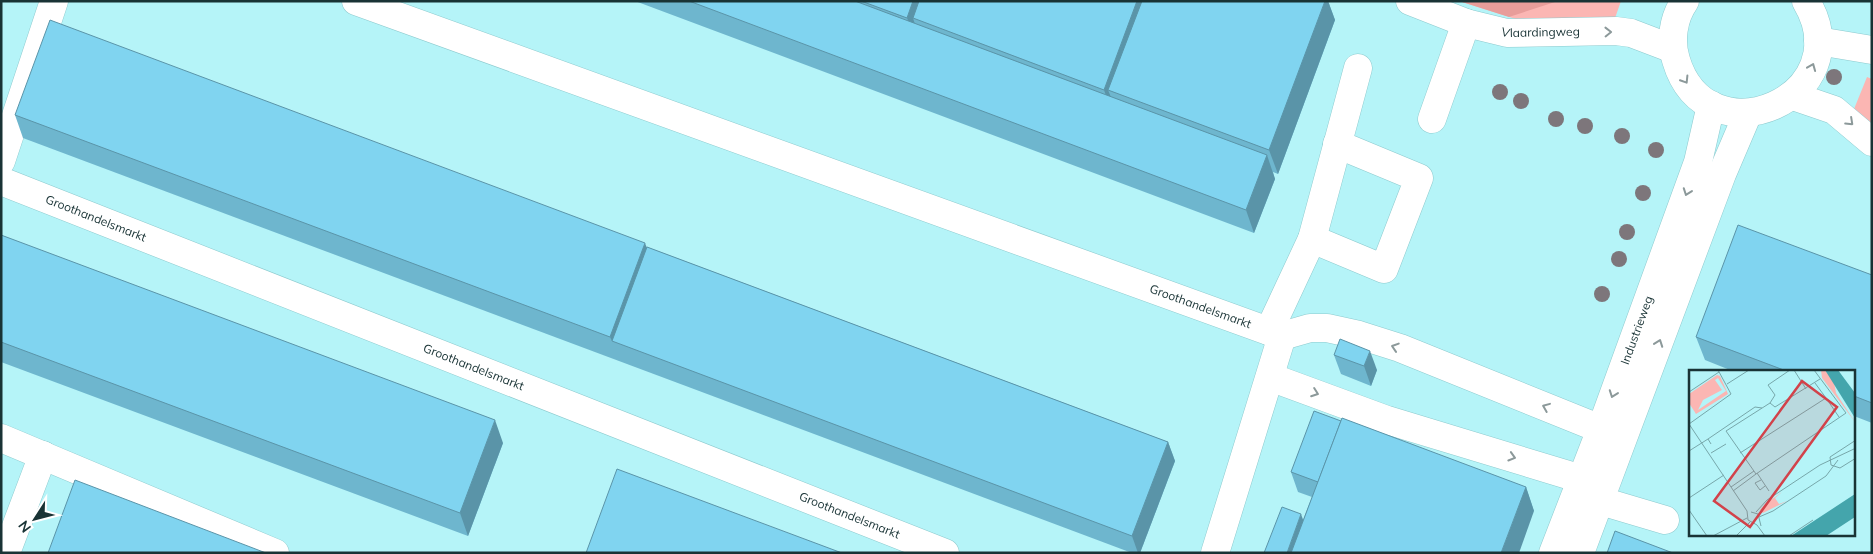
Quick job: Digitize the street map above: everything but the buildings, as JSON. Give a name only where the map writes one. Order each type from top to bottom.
[{"type":"street","points":[[1,161],[54,1]]},
{"type":"street","name":"Groothandelsmarkt","points":[[356,1],[1276,333]]},
{"type":"street","name":"Vlaardingweg","points":[[1410,1],[1466,22],[1507,33],[1631,33],[1673,48]]},
{"type":"street","points":[[1685,1],[1674,26],[1673,48],[1685,81],[1697,95],[1711,105],[1729,112],[1748,113],[1772,108],[1793,96],[1811,71],[1818,41],[1814,17],[1806,1]]},
{"type":"street","points":[[1432,119],[1466,22]]},
{"type":"street","points":[[1818,41],[1872,50]]},
{"type":"street","points":[[1215,553],[1270,377],[1276,333],[1312,239],[1358,68]]},
{"type":"street","points":[[1793,96],[1834,110],[1872,142]]},
{"type":"street","name":"Industrieweg","points":[[1580,553],[1612,434],[1700,154],[1711,105]]},
{"type":"street","name":"Industrieweg","points":[[1612,434],[1748,113]]},
{"type":"street","points":[[1312,239],[1384,269],[1419,178],[1338,144]]},
{"type":"street","name":"Groothandelsmarkt","points":[[1,181],[945,553]]},
{"type":"street","points":[[1276,333],[1310,328],[1327,328],[1359,335],[1400,348],[1612,434]]},
{"type":"street","points":[[1270,377],[1387,420],[1596,488],[1665,520]]},
{"type":"street","points":[[1,438],[275,553]]},
{"type":"street","points":[[6,553],[43,455]]},
{"type":"street","name":"Industrieweg","points":[[1553,553],[1596,488]]},
{"type":"shaded area","points":[[1459,1],[1621,1],[1614,21],[1522,21]]},
{"type":"shaded area","points":[[1459,1],[1558,1],[1509,17]]},
{"type":"shaded area","points":[[1867,77],[1872,79],[1872,126],[1854,109]]}]
